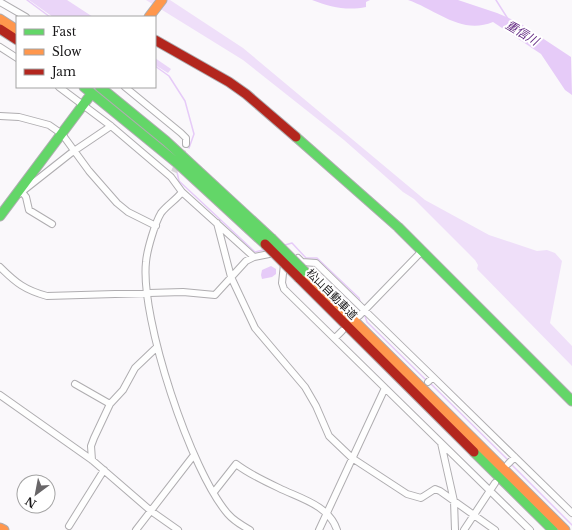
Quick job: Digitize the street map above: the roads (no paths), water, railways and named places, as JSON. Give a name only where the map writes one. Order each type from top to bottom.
[{"type":"main road","points":[[150,16],[159,4]]},
{"type":"main road","points":[[0,19],[16,29]]},
{"type":"main road","points":[[0,29],[16,39]]},
{"type":"main road","points":[[156,41],[217,75],[246,94],[422,251],[572,401]]},
{"type":"main road","name":"松山自動車道","points":[[85,88],[147,136],[268,241]]},
{"type":"main road","name":"松山自動車道","points":[[101,88],[181,153],[553,530]]},
{"type":"main road","points":[[0,216],[87,101]]},
{"type":"main road","name":"松山自動車道","points":[[302,275],[565,530]]},
{"type":"main road","points":[[0,528],[4,530]]},
{"type":"street","points":[[0,2],[24,16]]},
{"type":"street","points":[[0,47],[16,57]]},
{"type":"street","points":[[61,88],[87,101],[111,126],[172,174],[182,192],[254,257]]},
{"type":"street","points":[[126,88],[181,133],[186,138],[186,144]]},
{"type":"street","points":[[0,116],[19,117],[49,125],[62,134],[89,171],[117,202],[128,212],[156,226]]},
{"type":"street","points":[[14,197],[111,126]]},
{"type":"street","points":[[22,192],[26,197],[29,210],[52,224]]},
{"type":"street","points":[[182,192],[161,214],[146,262],[147,294],[157,347],[194,455],[226,512],[246,529]]},
{"type":"street","points":[[217,223],[231,277],[255,328],[305,387],[316,406],[329,436],[352,458],[412,496],[421,498],[435,489],[440,491],[495,530]]},
{"type":"street","points":[[0,267],[17,283],[32,291],[47,296],[183,292],[215,295],[246,261],[254,257],[289,250],[302,262],[316,263],[365,309],[572,513]]},
{"type":"street","points":[[281,251],[285,262],[282,283],[284,289],[530,530]]},
{"type":"street","points":[[358,316],[422,251]]},
{"type":"street","points":[[335,338],[342,331]]},
{"type":"street","points":[[92,460],[93,442],[110,404],[122,390],[135,368],[157,347]]},
{"type":"street","points":[[428,382],[433,377]]},
{"type":"street","points":[[75,384],[110,404]]},
{"type":"street","points":[[319,530],[384,388]]},
{"type":"street","points":[[0,395],[92,460],[151,512],[178,530]]},
{"type":"street","points":[[405,407],[410,402]]},
{"type":"street","points":[[442,443],[454,501],[455,530]]},
{"type":"street","points":[[136,530],[194,455]]},
{"type":"street","points":[[508,464],[515,457]]},
{"type":"street","points":[[214,492],[236,464],[264,481],[313,503],[333,522],[337,530]]},
{"type":"street","points":[[69,526],[104,470]]},
{"type":"street","points":[[464,530],[495,482]]},
{"type":"water","points":[[312,0],[370,0],[366,2],[366,7],[352,9],[325,5]]},
{"type":"water","name":"重信川","points":[[408,0],[458,0],[497,13],[518,22],[571,57],[572,95],[565,90],[541,54],[493,22],[481,25],[460,23],[449,20],[419,4]]},
{"type":"water","points":[[271,266],[276,269],[276,274],[272,277],[262,279],[262,270]]},
{"type":"waterway","points":[[27,0],[49,16]]},
{"type":"waterway","name":"重信川","points":[[496,0],[508,19]]},
{"type":"waterway","points":[[156,67],[169,76],[185,101],[194,134],[189,148]]},
{"type":"waterway","points":[[177,172],[179,181],[255,252],[263,250]]},
{"type":"waterway","points":[[285,245],[292,243],[306,258],[317,258],[359,298],[361,304]]},
{"type":"waterway","points":[[364,313],[367,322],[426,380]]},
{"type":"waterway","points":[[429,382],[509,461]]},
{"type":"waterway","points":[[511,464],[572,525]]},
{"type":"tunnel","points":[[174,172],[186,144]]}]
